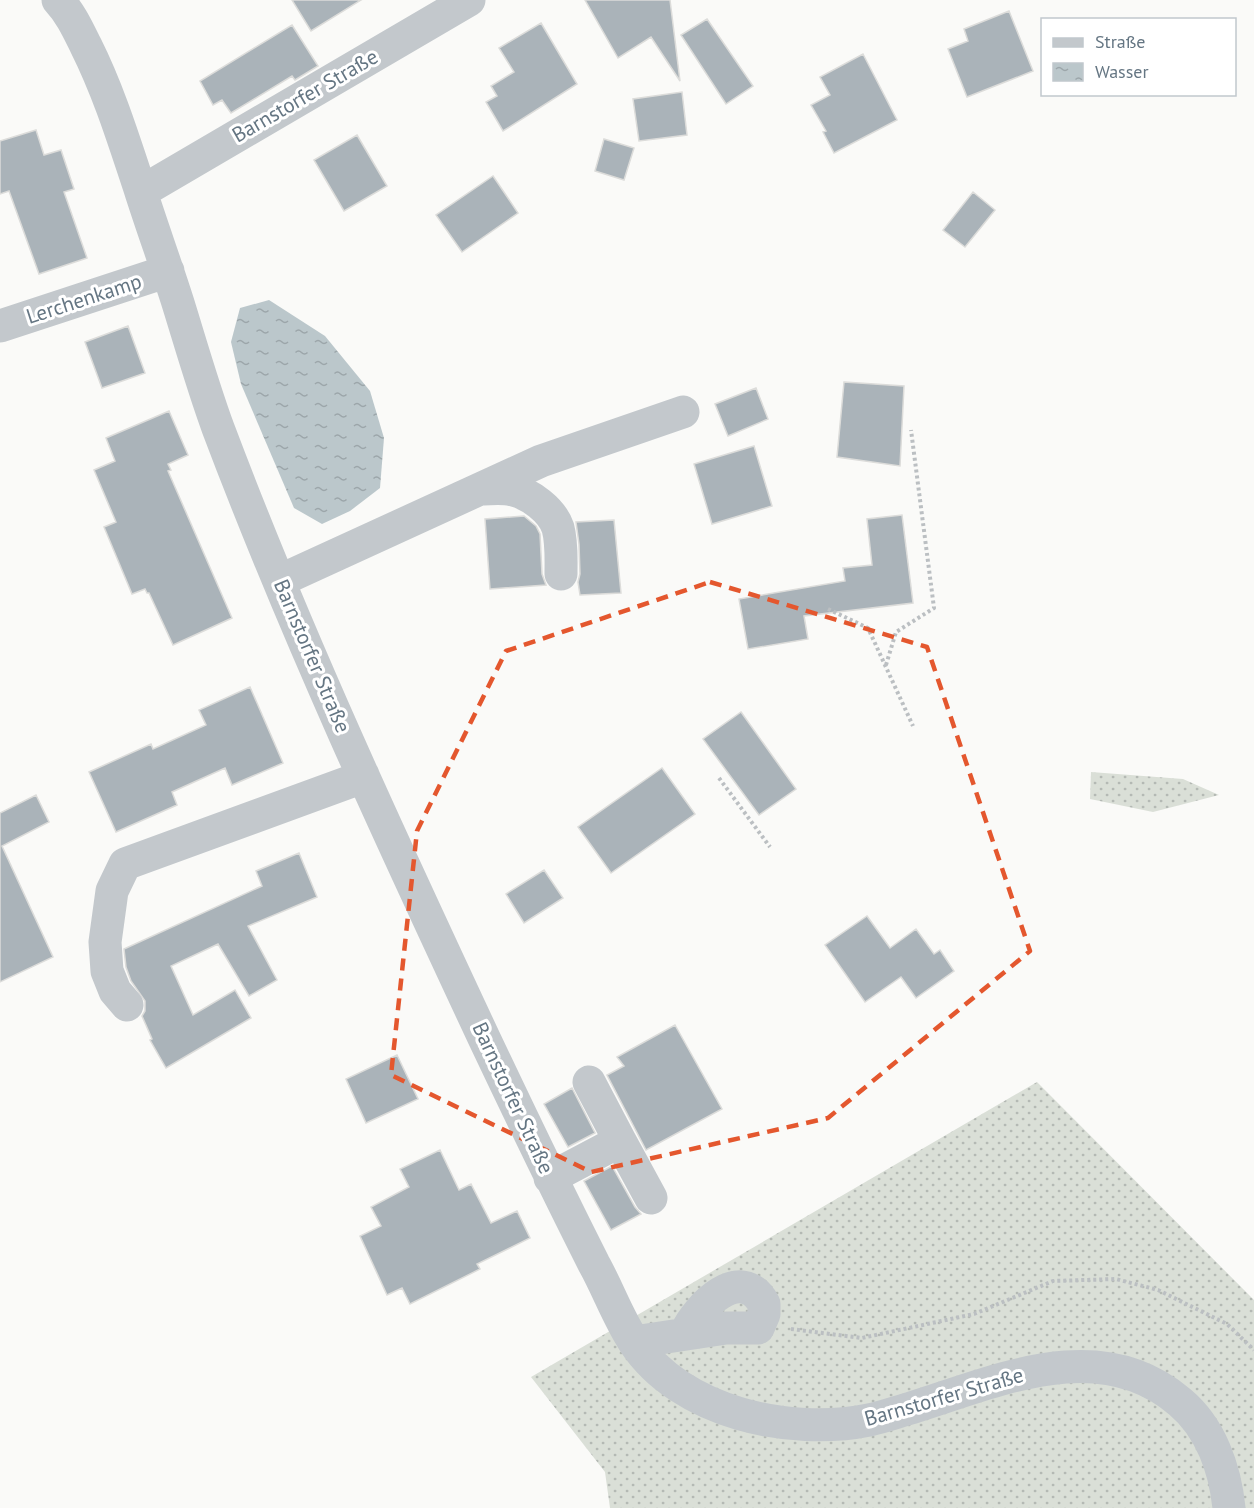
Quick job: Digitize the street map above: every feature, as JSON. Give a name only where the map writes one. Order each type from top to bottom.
[{"type":"street","name":"Barnstorfer Straße","points":[[141,192],[469,0]]},
{"type":"street","name":"Barnstorfer Straße","points":[[73,4],[126,143],[216,423],[279,581],[363,775],[550,1178],[634,1342],[673,1383],[703,1399],[734,1412],[802,1425],[871,1420],[1023,1373],[1073,1366],[1100,1366],[1128,1371],[1168,1391],[1188,1408],[1206,1432],[1218,1456],[1227,1489],[1229,1508]]},
{"type":"street","name":"Lerchenkamp","points":[[0,326],[168,271]]},
{"type":"street","points":[[279,581],[541,461],[683,412]]},
{"type":"street","points":[[480,489],[514,490],[533,500],[550,514],[557,525],[560,539],[561,574]]},
{"type":"street","points":[[126,1005],[115,991],[107,971],[105,942],[112,891],[125,864],[363,775]]},
{"type":"street","points":[[589,1082],[651,1198]]},
{"type":"street","points":[[550,1178],[620,1141]]},
{"type":"street","points":[[634,1342],[685,1334],[690,1322],[707,1303],[725,1290],[737,1286],[754,1292],[764,1304],[764,1314],[758,1328]]},
{"type":"path","points":[[886,665],[896,632],[934,608],[911,430]]},
{"type":"path","points":[[828,609],[868,628],[913,726]]},
{"type":"path","points":[[719,778],[770,847]]},
{"type":"path","points":[[758,1328],[784,1328],[862,1338],[974,1314],[1053,1281],[1116,1279],[1158,1290],[1227,1324],[1254,1350]]},
{"type":"highlighted area","points":[[710,582],[927,647],[1030,951],[828,1118],[591,1172],[391,1075],[417,831],[506,651]]},
{"type":"shaded area","points":[[1091,772],[1183,779],[1219,795],[1153,812],[1090,799]]},
{"type":"shaded area","points":[[1037,1082],[1254,1300],[1254,1508],[610,1508],[605,1472],[531,1377]]},
{"type":"water","points":[[269,300],[325,336],[370,391],[384,438],[380,488],[350,511],[322,524],[294,508],[241,384],[231,342],[240,308]]},
{"type":"building","points":[[292,0],[361,0],[311,31]]},
{"type":"building","points":[[585,0],[670,0],[680,81],[651,37],[618,58]]},
{"type":"building","points":[[1009,11],[1033,71],[967,97],[948,49],[968,41],[964,29]]},
{"type":"building","points":[[707,19],[753,86],[726,104],[681,35]]},
{"type":"building","points":[[541,23],[577,84],[503,131],[486,102],[497,96],[491,86],[514,72],[499,48]]},
{"type":"building","points":[[292,25],[318,66],[295,80],[292,76],[231,113],[222,100],[213,105],[200,81]]},
{"type":"building","points":[[863,54],[897,120],[834,153],[823,132],[826,131],[811,105],[830,95],[820,77]]},
{"type":"building","points":[[682,92],[687,135],[639,141],[633,99]]},
{"type":"building","points":[[36,130],[44,155],[61,150],[74,189],[64,192],[87,258],[39,274],[9,191],[0,194],[0,141]]},
{"type":"building","points":[[357,135],[387,186],[344,211],[314,160]]},
{"type":"building","points":[[604,139],[634,148],[624,180],[595,171]]},
{"type":"building","points":[[493,176],[518,213],[462,252],[436,215]]},
{"type":"building","points":[[973,192],[995,210],[965,247],[943,230]]},
{"type":"building","points":[[128,326],[145,373],[102,388],[85,342]]},
{"type":"building","points":[[844,382],[904,386],[900,466],[837,457]]},
{"type":"building","points":[[756,388],[768,419],[728,436],[715,404]]},
{"type":"building","points":[[169,411],[188,455],[168,464],[171,470],[168,471],[232,618],[173,645],[149,593],[145,589],[132,594],[104,527],[116,522],[94,470],[115,461],[106,438]]},
{"type":"building","points":[[754,446],[772,506],[712,524],[694,464]]},
{"type":"building","points":[[902,515],[913,603],[804,616],[808,639],[748,649],[739,599],[845,581],[843,568],[872,565],[867,519]]},
{"type":"building","points":[[524,516],[536,526],[540,534],[542,574],[546,585],[490,589],[485,519]]},
{"type":"building","points":[[614,520],[621,593],[580,595],[576,522]]},
{"type":"building","points":[[250,687],[283,763],[232,785],[225,768],[172,792],[177,805],[116,832],[89,772],[151,744],[153,749],[206,725],[199,710]]},
{"type":"building","points":[[741,712],[796,789],[759,815],[703,739]]},
{"type":"building","points":[[662,768],[695,814],[611,873],[578,827]]},
{"type":"building","points":[[36,795],[49,822],[2,846],[53,957],[0,982],[0,813]]},
{"type":"building","points":[[299,853],[317,897],[248,926],[277,980],[249,996],[218,944],[171,966],[193,1015],[235,990],[251,1018],[166,1068],[150,1040],[152,1039],[142,1016],[145,1011],[145,1001],[131,981],[126,967],[124,949],[262,886],[256,871]]},
{"type":"building","points":[[544,870],[563,898],[524,923],[506,894]]},
{"type":"building","points":[[867,916],[890,948],[916,929],[934,954],[940,950],[954,971],[916,998],[901,977],[865,1002],[825,945]]},
{"type":"building","points":[[675,1025],[722,1109],[646,1150],[607,1075],[624,1066],[617,1057]]},
{"type":"building","points":[[397,1055],[418,1099],[366,1123],[346,1079]]},
{"type":"building","points":[[572,1088],[595,1133],[568,1147],[544,1104]]},
{"type":"building","points":[[440,1150],[459,1190],[471,1184],[491,1223],[517,1211],[530,1238],[477,1264],[480,1269],[410,1304],[402,1288],[387,1295],[360,1236],[381,1226],[371,1207],[409,1187],[400,1169]]},
{"type":"building","points":[[612,1166],[641,1214],[611,1230],[584,1181]]}]
